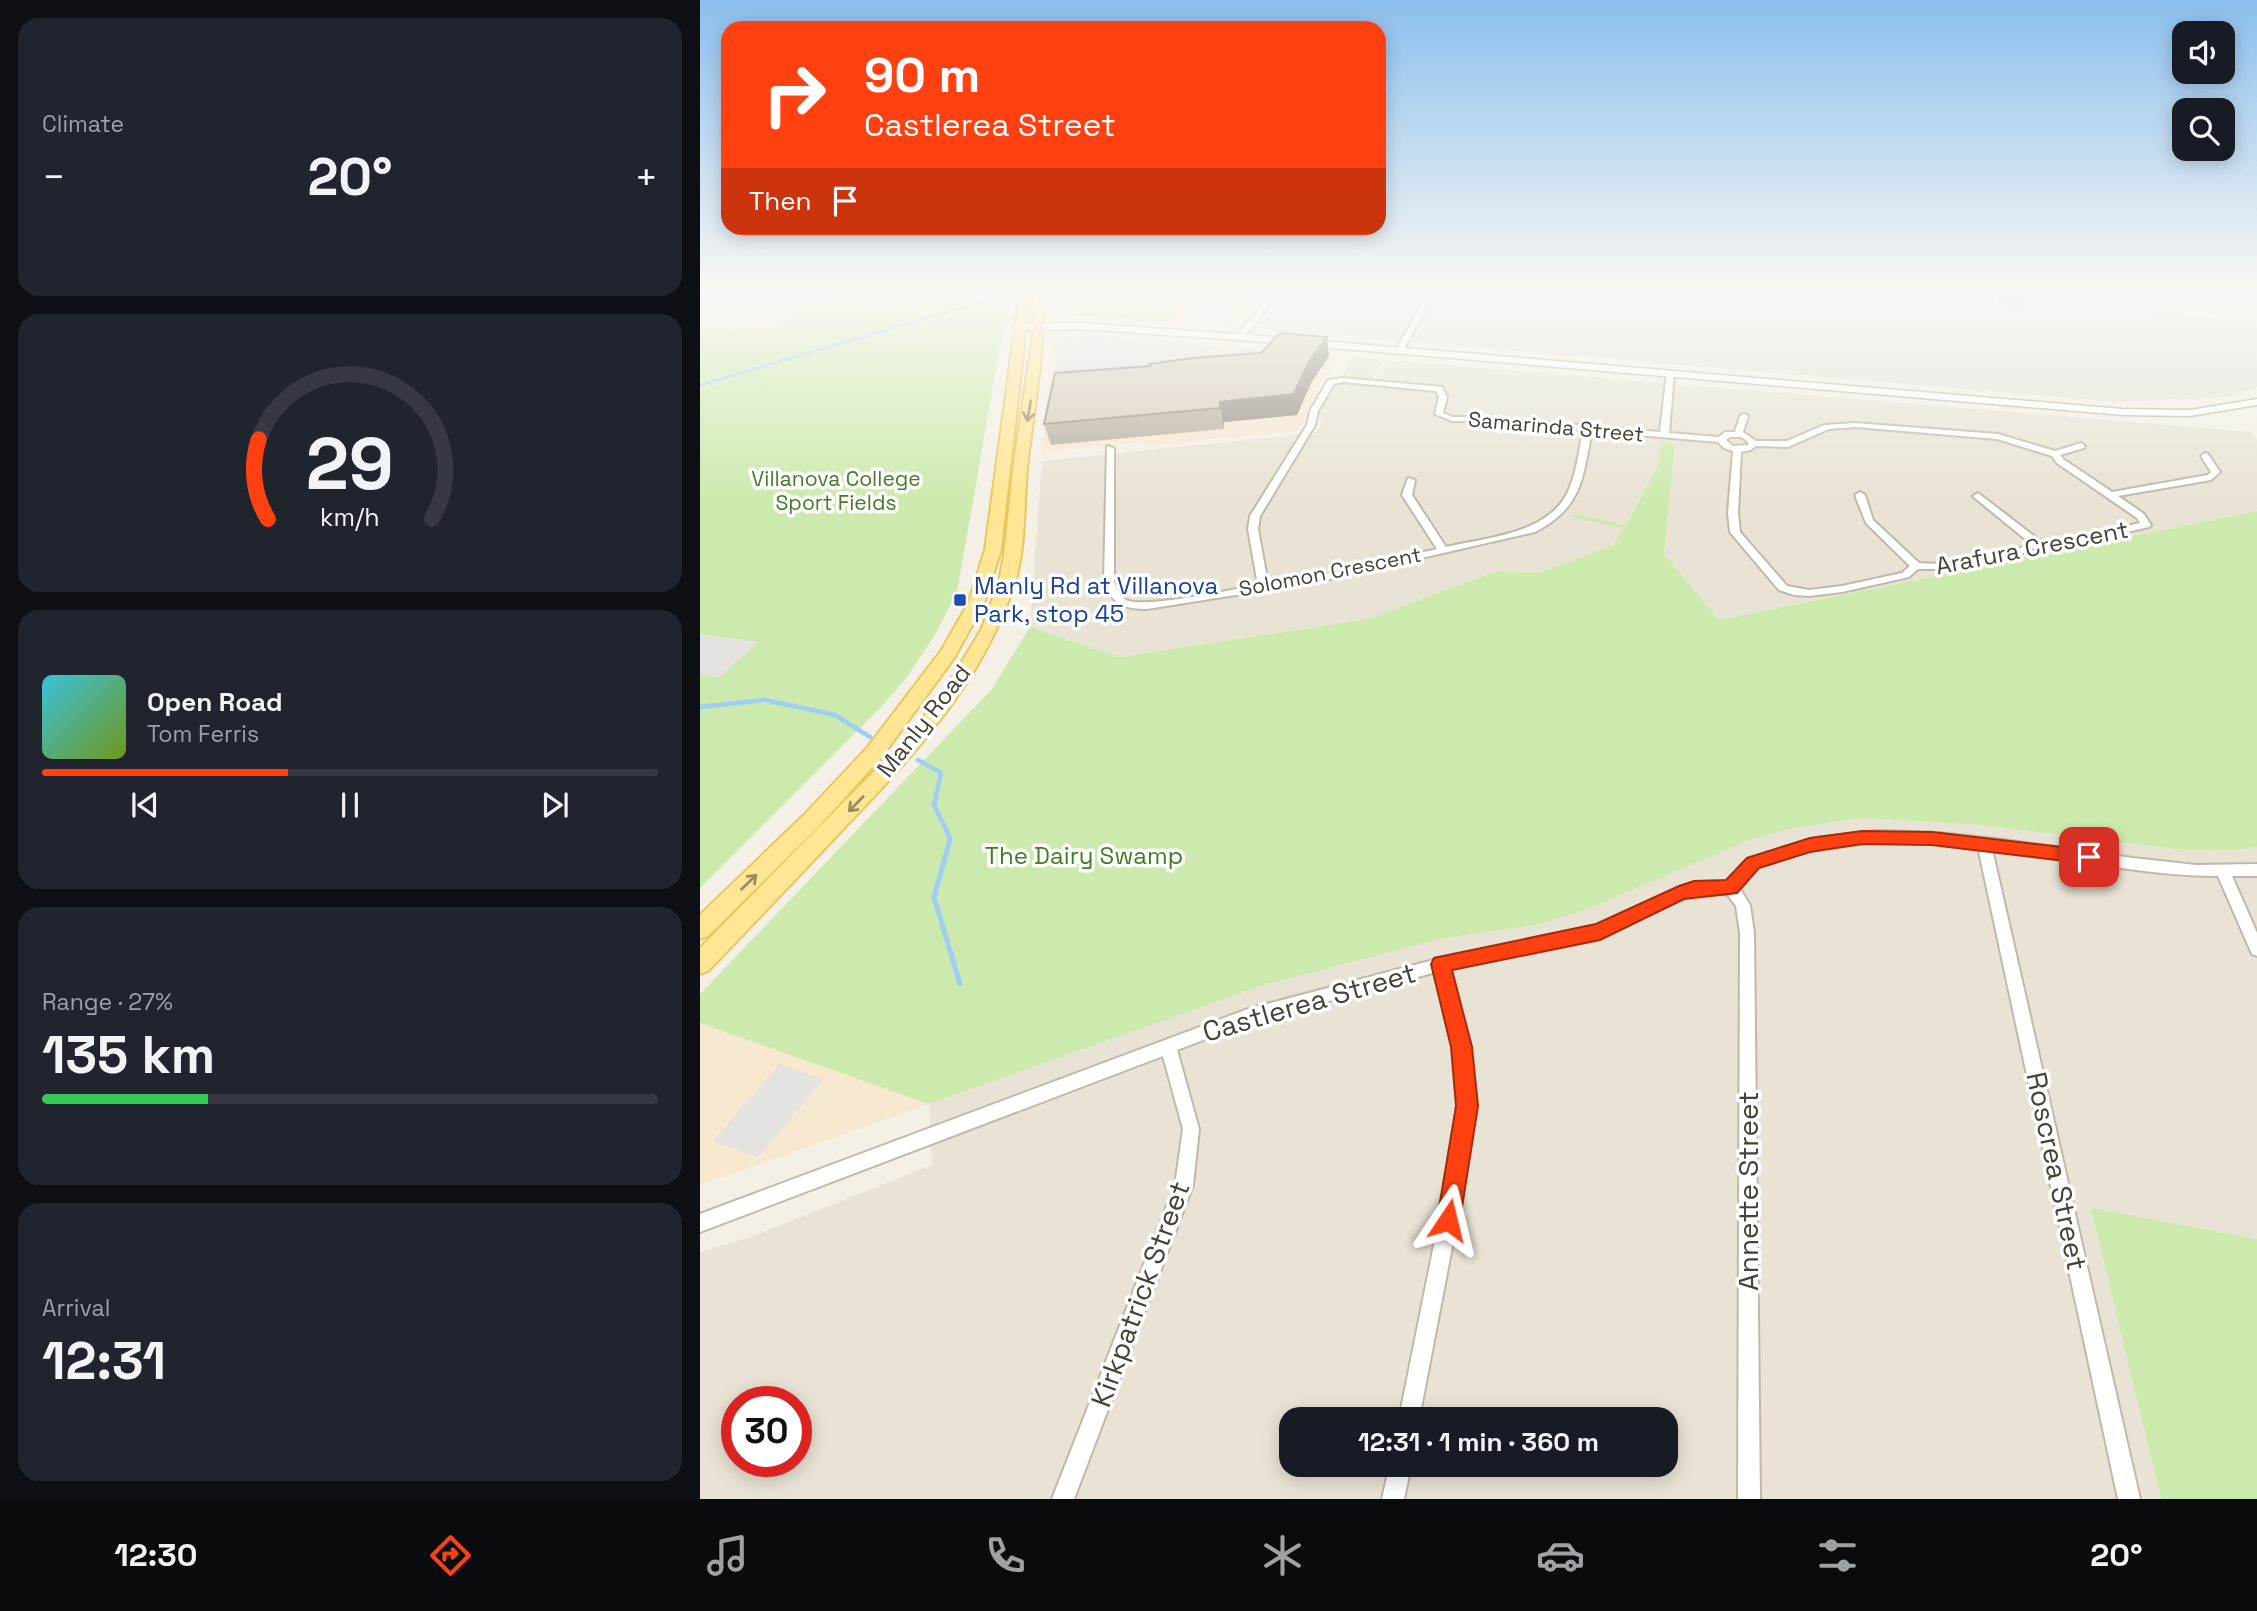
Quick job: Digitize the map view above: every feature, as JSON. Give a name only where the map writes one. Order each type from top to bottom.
[{"type":"main road","name":"Manly Road","points":[[700,929],[811,821],[874,753],[925,688],[965,627],[981,593],[993,550],[1016,361]]},
{"type":"main road","name":"Manly Road","points":[[700,964],[911,746],[949,697],[978,651],[998,608],[1013,556],[1021,462],[1035,361]]},
{"type":"street","points":[[1516,361],[2123,412],[2190,412],[2257,402]]},
{"type":"street","points":[[1664,436],[1670,374]]},
{"type":"street","name":"Samarinda Street","points":[[1263,586],[1253,529],[1255,516],[1311,425],[1314,411],[1328,384],[1336,381],[1439,389],[1443,397],[1439,414],[1452,419],[1488,419],[1721,440],[1728,434],[1738,434]]},
{"type":"street","points":[[1744,416],[1738,434],[1753,443],[1788,444],[1827,428],[1855,425],[1998,437],[2055,454],[2081,446]]},
{"type":"street","name":"Solomon Crescent","points":[[1110,448],[1109,582],[1113,597],[1118,602],[1130,606],[1147,606],[1317,579],[1532,530],[1562,513],[1571,500],[1588,428]]},
{"type":"street","name":"Samarinda Street","points":[[1721,440],[1727,447],[1738,450]]},
{"type":"street","points":[[1738,450],[1750,447],[1753,443]]},
{"type":"street","name":"Arafura Crescent","points":[[1738,450],[1733,513],[1735,532],[1783,588],[1793,593],[1810,593],[1905,575],[1916,566],[1930,569],[1949,567],[2025,551],[2036,542],[2061,544],[2146,525],[2146,521],[2111,495]]},
{"type":"street","points":[[2055,454],[2060,461],[2111,495],[2211,477],[2216,472],[2205,456]]},
{"type":"street","points":[[1411,480],[1407,495],[1443,550]]},
{"type":"street","points":[[1860,495],[1869,521],[1916,566]]},
{"type":"street","points":[[1978,496],[2036,542]]},
{"type":"street","points":[[1731,888],[1753,863],[1810,845],[1862,837],[1984,843],[2168,868],[2257,870]]},
{"type":"street","name":"Roscrea Street","points":[[1984,843],[2129,1499]]},
{"type":"street","points":[[2223,871],[2257,950]]},
{"type":"street","name":"Castlerea Street","points":[[700,1223],[1248,1016],[1441,964],[1600,932],[1679,894],[1694,889],[1731,888]]},
{"type":"street","name":"Annette Street","points":[[1731,888],[1743,905],[1747,933],[1749,1499]]},
{"type":"street","points":[[1411,1407],[1453,1195],[1467,1106],[1461,1047],[1441,964]]},
{"type":"street","name":"Kirkpatrick Street","points":[[1063,1499],[1184,1185],[1191,1129],[1168,1045]]},
{"type":"street","points":[[1393,1499],[1398,1477]]},
{"type":"shaded area","points":[[1050,361],[1336,361],[1321,382],[1300,426],[1294,431],[1042,452]]},
{"type":"shaded area","points":[[1056,361],[1211,361],[1207,366],[1218,367],[1225,361],[1271,361],[1265,369],[1212,371],[1194,375],[1194,378],[1052,394]]},
{"type":"shaded area","points":[[1351,361],[1383,361],[1373,379],[1377,379],[1387,361],[1399,361],[2251,432],[2257,440],[2257,511],[1719,620],[1664,554],[1674,443],[1661,442],[1658,467],[1626,525],[1575,514],[1573,516],[1624,528],[1614,545],[1539,573],[1497,571],[1368,619],[1119,657],[1030,627],[1042,461],[1315,435],[1323,420],[1318,416]]},
{"type":"shaded area","points":[[1632,361],[2257,361],[2257,387],[2229,397],[2117,402]]},
{"type":"shaded area","points":[[700,634],[758,642],[720,677],[700,674]]},
{"type":"shaded area","points":[[1860,818],[1982,825],[2233,850],[2257,847],[2257,1239],[2092,1209],[2161,1499],[700,1499],[700,1252],[748,1238],[932,1165],[929,1104],[1264,985],[1440,939],[1536,925],[1747,841],[1789,829]]},
{"type":"shaded area","points":[[700,1023],[929,1104],[700,1185]]},
{"type":"shaded area","points":[[780,1064],[823,1079],[758,1158],[713,1141]]},
{"type":"green space","name":"Villanova College Sport Fields","points":[[700,361],[997,361],[957,592],[936,633],[906,678],[880,708],[700,888],[700,390],[752,374],[700,389]]},
{"type":"green space","name":"The Dairy Swamp","points":[[1661,442],[1675,443],[1664,554],[1719,620],[2257,511],[2257,847],[2233,850],[2177,849],[1982,825],[1860,818],[1789,829],[1747,841],[1587,909],[1536,925],[1440,939],[1264,985],[929,1104],[700,1023],[700,994],[992,689],[1030,627],[1119,657],[1368,619],[1497,571],[1539,573],[1614,545],[1624,528],[1572,517],[1574,514],[1626,525],[1658,467]]},
{"type":"green space","points":[[2091,1208],[2257,1239],[2257,1499],[2161,1499]]},
{"type":"building","points":[[1171,361],[1309,361],[1294,394],[1220,402],[1220,408],[1044,424],[1055,373],[1150,366],[1149,364]]},
{"type":"waterway","points":[[700,385],[781,361]]},
{"type":"waterway","points":[[700,707],[765,700],[835,715],[870,737]]},
{"type":"waterway","points":[[918,760],[941,773],[934,805],[950,838],[948,845]]},
{"type":"waterway","points":[[949,843],[934,897],[960,984]]},
{"type":"place","name":"Manly Rd at Villanova Park, stop 45","points":[[960,600]]},
{"type":"route","points":[[1448,1220],[1467,1106],[1461,1047],[1441,964],[1600,932],[1679,894],[1702,888],[1731,888],[1738,883],[1744,870],[1753,863],[1810,845],[1862,837],[1932,839],[2089,857]]}]
